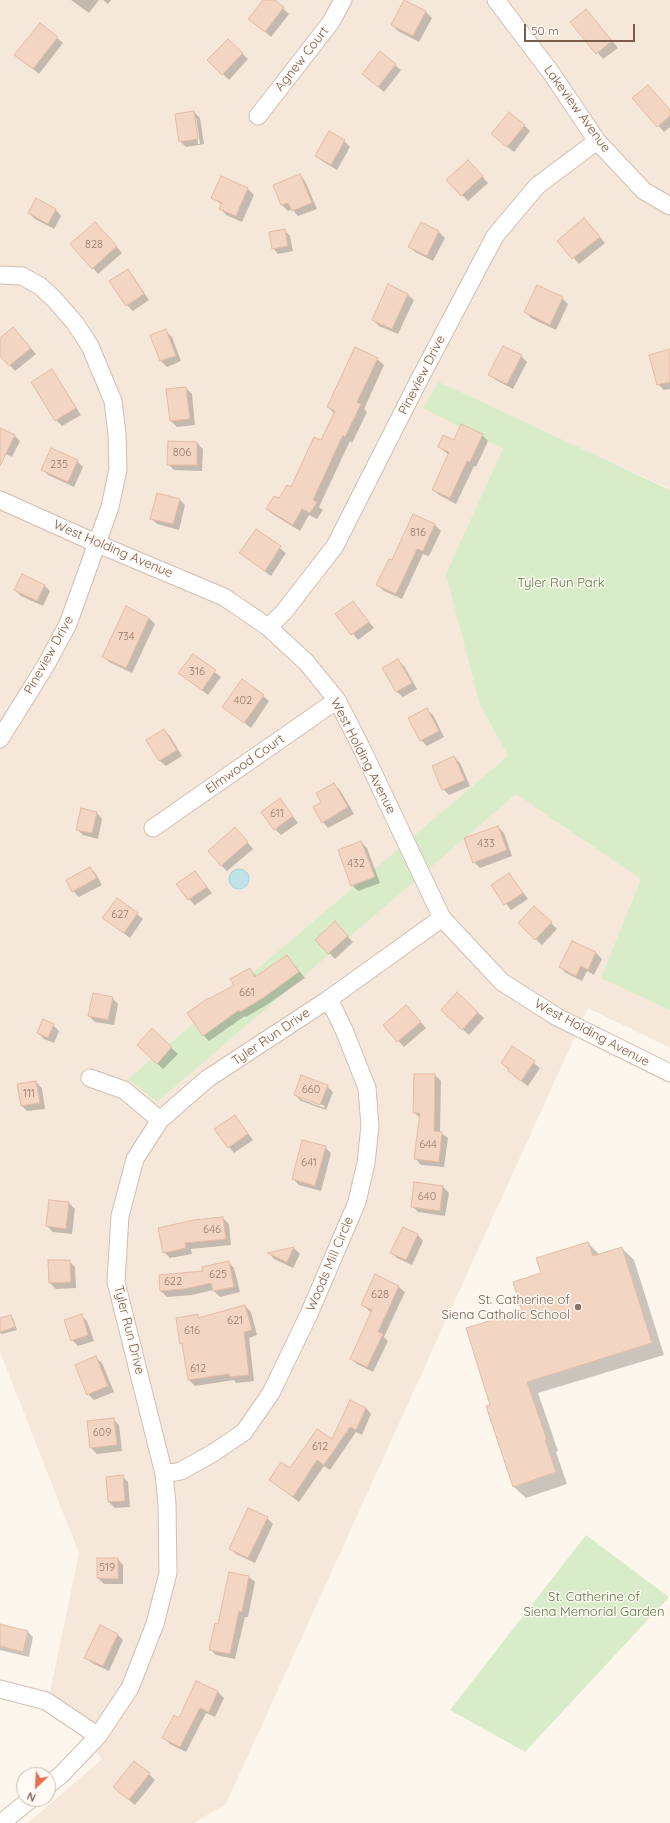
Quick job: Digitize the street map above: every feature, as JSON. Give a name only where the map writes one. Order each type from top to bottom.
[{"type":"street","name":"Agnew Court","points":[[258,116],[331,22],[343,0]]},
{"type":"street","name":"Lakeview Avenue","points":[[496,0],[552,74],[597,141],[644,191],[670,206]]},
{"type":"street","name":"Pineview Drive","points":[[268,627],[283,613],[335,546],[418,382],[495,236],[537,186],[597,141]]},
{"type":"street","name":"Pineview Drive","points":[[0,275],[22,276],[40,286],[54,299],[74,323],[90,346],[113,401],[117,434],[118,469],[110,507],[98,544],[68,624],[46,665],[0,739]]},
{"type":"street","name":"West Holding Avenue","points":[[0,500],[98,544],[224,597],[268,627],[306,662],[337,700],[361,747],[442,918],[502,982],[557,1017],[670,1073]]},
{"type":"street","name":"Elmwood Court","points":[[152,828],[337,700]]},
{"type":"street","name":"Tyler Run Drive","points":[[56,1779],[98,1736],[130,1688],[155,1624],[168,1573],[167,1504],[164,1474],[116,1282],[120,1216],[136,1159],[160,1120],[208,1079],[328,999],[442,918]]},
{"type":"street","name":"Woods Mill Circle","points":[[164,1474],[181,1471],[213,1453],[244,1432],[271,1393],[306,1320],[357,1202],[366,1163],[370,1126],[367,1088],[344,1030],[328,999]]},
{"type":"street","points":[[90,1078],[124,1090],[160,1120]]},
{"type":"street","points":[[0,1689],[46,1701],[98,1736]]},
{"type":"street","points":[[1,1823],[21,1807]]},
{"type":"shaded area","points":[[0,0],[670,0],[670,489],[530,426],[480,705],[508,756],[670,816],[670,1048],[588,1008],[226,1804],[194,1823],[28,1823],[46,1807],[56,1807],[56,1799],[102,1759],[50,1692],[79,1553],[0,1352]]},
{"type":"green space","name":"Tyler Run Park","points":[[439,382],[670,490],[670,1010],[601,978],[641,879],[516,794],[157,1102],[128,1079],[508,756],[480,705],[446,574],[503,449],[423,408]]},
{"type":"green space","name":"St. Catherine of Siena Memorial Garden","points":[[586,1535],[669,1597],[525,1752],[450,1710]]},
{"type":"water","points":[[239,869],[246,872],[249,879],[246,886],[239,889],[232,886],[229,879],[232,872]]},
{"type":"building","points":[[263,0],[275,0],[284,7],[265,32],[248,19]]},
{"type":"building","points":[[404,0],[426,11],[413,36],[391,25]]},
{"type":"building","points":[[586,9],[612,41],[596,54],[570,22]]},
{"type":"building","points":[[40,23],[58,37],[33,69],[14,55]]},
{"type":"building","points":[[228,39],[243,53],[222,75],[207,60]]},
{"type":"building","points":[[380,51],[396,64],[378,87],[362,74]]},
{"type":"building","points":[[648,85],[670,110],[670,116],[657,127],[632,98]]},
{"type":"building","points":[[194,111],[198,139],[179,142],[175,114]]},
{"type":"building","points":[[509,112],[525,125],[507,147],[491,134]]},
{"type":"building","points":[[329,131],[345,140],[331,165],[315,156]]},
{"type":"building","points":[[468,160],[483,176],[461,196],[446,180]]},
{"type":"building","points":[[300,174],[312,203],[292,211],[288,203],[281,205],[273,185]]},
{"type":"building","points":[[221,176],[248,188],[236,216],[219,209],[222,203],[211,198]]},
{"type":"building","points":[[36,198],[56,209],[48,224],[28,213]]},
{"type":"building","points":[[584,218],[600,237],[572,259],[557,241]]},
{"type":"building","points":[[95,222],[117,246],[92,269],[70,244]]},
{"type":"building","points":[[421,222],[439,231],[427,256],[408,247]]},
{"type":"building","points":[[285,229],[288,246],[272,249],[269,232]]},
{"type":"building","points":[[128,269],[144,294],[126,306],[109,281]]},
{"type":"building","points":[[388,284],[408,294],[392,329],[372,320]]},
{"type":"building","points":[[537,285],[563,297],[550,325],[524,312]]},
{"type":"building","points":[[13,327],[31,348],[9,366],[0,356],[0,338]]},
{"type":"building","points":[[166,329],[176,356],[160,361],[150,335]]},
{"type":"building","points":[[503,346],[522,355],[507,384],[488,375]]},
{"type":"building","points":[[355,347],[378,358],[357,402],[361,404],[345,437],[343,435],[313,500],[317,502],[310,513],[302,509],[293,525],[266,509],[274,496],[279,498],[287,485],[291,487],[314,437],[321,440],[335,411],[327,407]]},
{"type":"building","points":[[670,349],[670,382],[657,385],[649,355]]},
{"type":"building","points":[[52,369],[76,408],[55,421],[31,382]]},
{"type":"building","points":[[186,387],[190,419],[170,421],[166,389]]},
{"type":"building","points":[[461,424],[483,434],[470,462],[467,461],[450,498],[432,490],[449,452],[438,447],[443,435],[454,440]]},
{"type":"building","points":[[0,428],[15,435],[0,466]]},
{"type":"building","points":[[168,441],[197,442],[197,465],[167,465]]},
{"type":"building","points":[[51,448],[78,460],[68,482],[41,470]]},
{"type":"building","points":[[157,493],[180,499],[173,524],[150,519]]},
{"type":"building","points":[[413,514],[435,524],[423,551],[417,549],[396,594],[376,585],[389,559],[392,560]]},
{"type":"building","points":[[256,529],[281,546],[265,571],[239,553]]},
{"type":"building","points":[[22,574],[45,585],[37,601],[14,590]]},
{"type":"building","points":[[353,601],[369,622],[351,635],[335,614]]},
{"type":"building","points":[[126,606],[149,618],[126,668],[102,657]]},
{"type":"building","points":[[193,654],[216,670],[202,690],[178,673]]},
{"type":"building","points":[[398,659],[412,683],[396,692],[382,668]]},
{"type":"building","points":[[242,679],[264,695],[244,723],[222,707]]},
{"type":"building","points":[[427,708],[439,731],[420,741],[408,718]]},
{"type":"building","points":[[164,729],[177,750],[159,761],[146,740]]},
{"type":"building","points":[[454,756],[465,780],[442,790],[432,766]]},
{"type":"building","points":[[334,783],[348,807],[322,823],[313,807],[321,802],[316,793]]},
{"type":"building","points":[[280,798],[293,816],[274,830],[261,812]]},
{"type":"building","points":[[81,808],[97,812],[92,833],[76,830]]},
{"type":"building","points":[[498,826],[507,850],[473,863],[464,838]]},
{"type":"building","points":[[235,827],[248,842],[221,866],[208,851]]},
{"type":"building","points":[[361,841],[375,877],[351,886],[338,850]]},
{"type":"building","points":[[90,867],[97,878],[72,892],[66,880]]},
{"type":"building","points":[[195,871],[207,887],[188,900],[176,884]]},
{"type":"building","points":[[509,873],[523,893],[504,905],[491,885]]},
{"type":"building","points":[[117,898],[138,913],[124,933],[102,918]]},
{"type":"building","points":[[534,906],[552,922],[535,940],[518,923]]},
{"type":"building","points":[[335,921],[348,936],[328,954],[315,940]]},
{"type":"building","points":[[572,941],[596,952],[588,970],[581,966],[576,976],[559,967]]},
{"type":"building","points":[[287,955],[299,972],[263,998],[240,1012],[239,1010],[203,1036],[187,1013],[208,998],[209,999],[234,985],[230,979],[250,968],[255,977]]},
{"type":"building","points":[[457,992],[478,1012],[462,1030],[441,1010]]},
{"type":"building","points":[[93,993],[113,997],[108,1020],[88,1016]]},
{"type":"building","points":[[406,1005],[421,1022],[397,1042],[383,1025]]},
{"type":"building","points":[[43,1019],[54,1024],[48,1038],[37,1033]]},
{"type":"building","points":[[152,1028],[172,1047],[157,1064],[137,1045]]},
{"type":"building","points":[[512,1046],[535,1061],[521,1081],[508,1071],[509,1069],[501,1063]]},
{"type":"building","points":[[414,1074],[435,1074],[434,1131],[442,1132],[439,1162],[414,1159],[420,1113],[413,1113]]},
{"type":"building","points":[[301,1075],[328,1085],[320,1105],[294,1095]]},
{"type":"building","points":[[36,1081],[40,1103],[21,1106],[17,1084]]},
{"type":"building","points":[[235,1115],[248,1134],[228,1148],[214,1129]]},
{"type":"building","points":[[302,1140],[326,1146],[315,1186],[292,1179]]},
{"type":"building","points":[[414,1182],[443,1186],[440,1211],[411,1207]]},
{"type":"building","points":[[49,1200],[69,1202],[66,1229],[46,1226]]},
{"type":"building","points":[[223,1217],[226,1239],[185,1243],[186,1248],[163,1253],[158,1228],[194,1220]]},
{"type":"building","points":[[403,1227],[418,1234],[406,1260],[390,1253]]},
{"type":"building","points":[[588,1242],[593,1256],[622,1247],[652,1343],[527,1382],[547,1440],[545,1440],[556,1472],[513,1487],[486,1406],[490,1405],[466,1328],[522,1311],[513,1282],[541,1273],[536,1258]]},
{"type":"building","points":[[294,1247],[287,1262],[267,1253]]},
{"type":"building","points":[[48,1260],[70,1260],[71,1282],[49,1283]]},
{"type":"building","points":[[229,1261],[234,1287],[213,1291],[211,1283],[185,1289],[160,1291],[159,1275],[203,1271],[202,1267]]},
{"type":"building","points":[[375,1274],[399,1286],[378,1332],[383,1334],[367,1367],[350,1359],[372,1310],[361,1305]]},
{"type":"building","points":[[245,1305],[252,1330],[244,1332],[249,1375],[230,1377],[229,1374],[188,1380],[176,1318],[198,1314],[198,1318]]},
{"type":"building","points":[[82,1314],[88,1335],[71,1341],[64,1320]]},
{"type":"building","points":[[11,1315],[15,1327],[0,1332],[0,1318]]},
{"type":"building","points":[[96,1356],[108,1386],[87,1395],[75,1365]]},
{"type":"building","points":[[350,1400],[366,1408],[356,1430],[350,1427],[324,1465],[317,1460],[293,1497],[269,1480],[281,1462],[290,1468],[317,1429],[332,1439]]},
{"type":"building","points":[[114,1418],[117,1445],[90,1448],[87,1421]]},
{"type":"building","points":[[123,1475],[125,1501],[108,1502],[106,1477]]},
{"type":"building","points":[[248,1508],[268,1517],[248,1558],[229,1549]]},
{"type":"building","points":[[97,1558],[118,1558],[118,1579],[97,1578]]},
{"type":"building","points":[[229,1572],[249,1576],[242,1612],[239,1611],[230,1654],[209,1650],[215,1623],[218,1624]]},
{"type":"building","points":[[0,1624],[28,1631],[23,1652],[0,1646]]},
{"type":"building","points":[[100,1625],[118,1634],[103,1666],[84,1658]]},
{"type":"building","points":[[196,1681],[218,1691],[209,1712],[200,1708],[180,1747],[162,1738],[174,1715],[179,1718]]},
{"type":"building","points":[[134,1761],[150,1773],[129,1800],[113,1787]]},
{"type":"place","name":"St. Catherine of Siena Catholic School","points":[[578,1307]]}]
